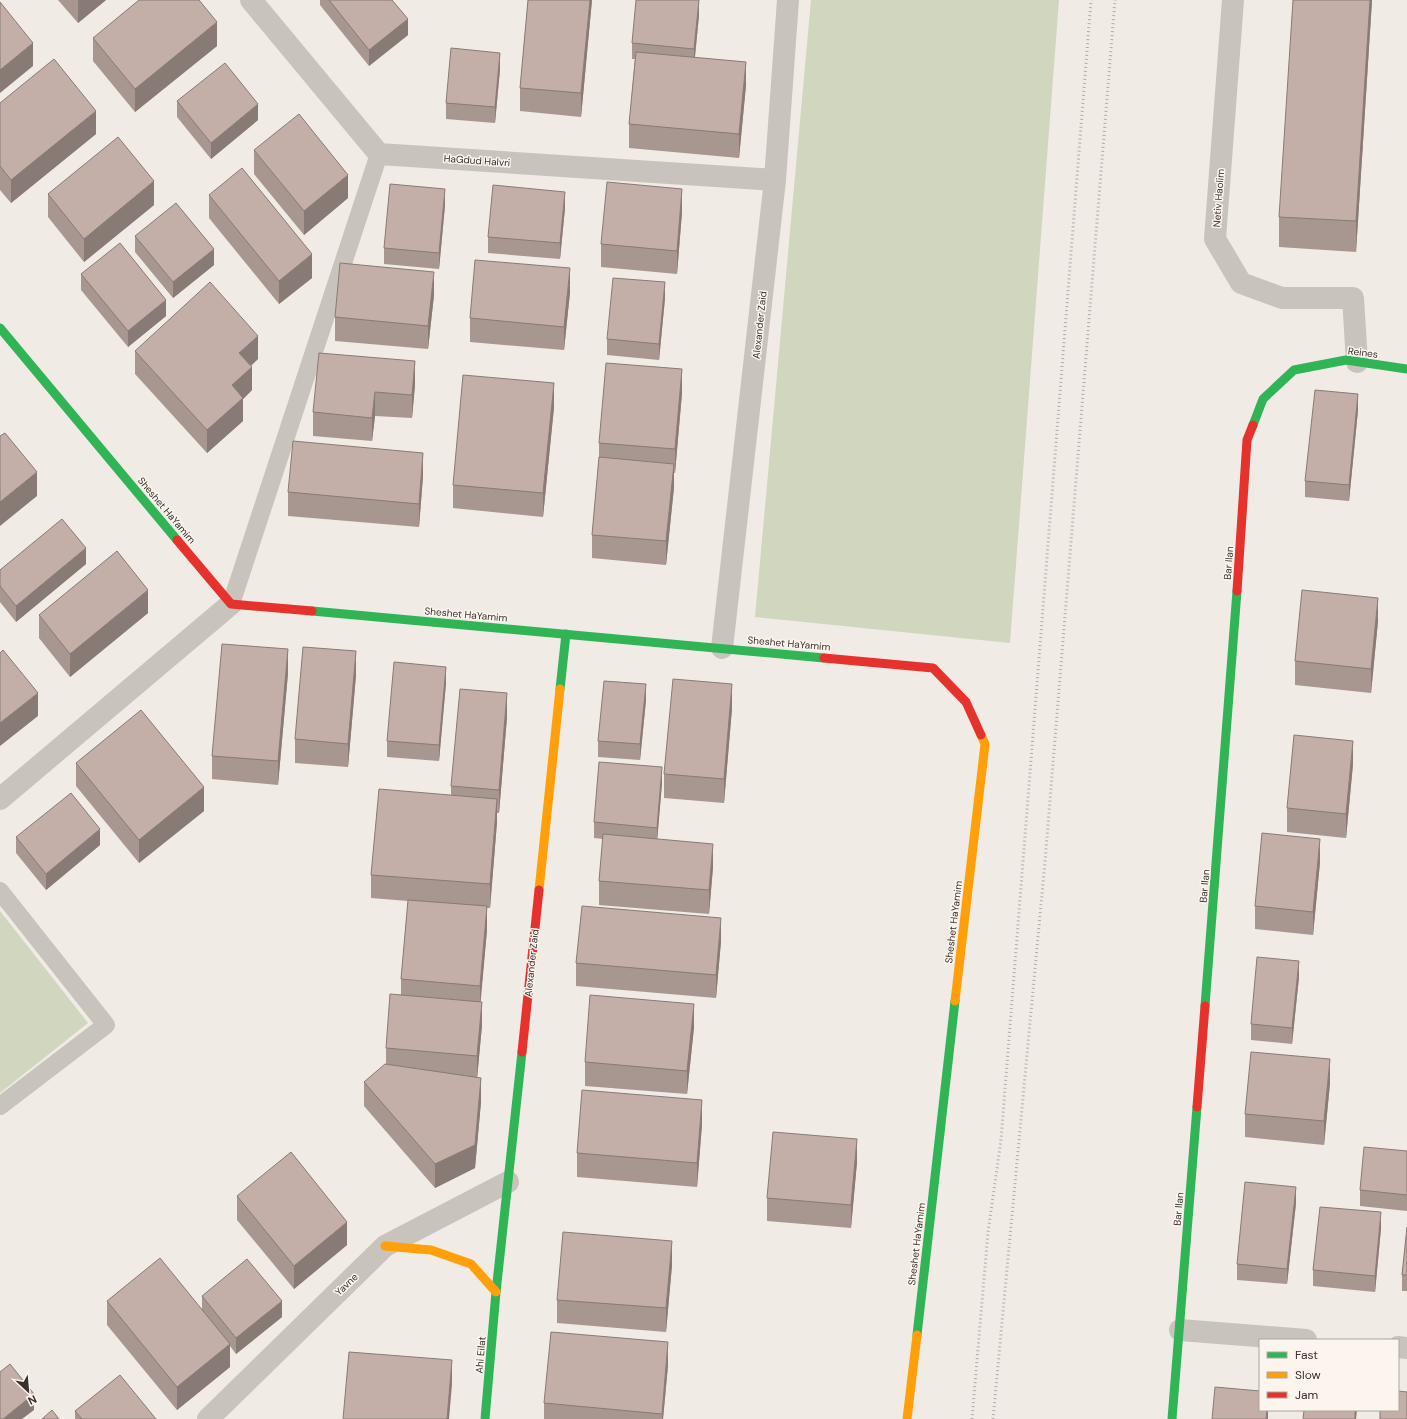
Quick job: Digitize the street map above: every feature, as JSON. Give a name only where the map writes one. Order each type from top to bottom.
[{"type":"street","points":[[251,0],[379,154]]},
{"type":"street","name":"Alexander Zaid","points":[[722,648],[775,180],[788,0]]},
{"type":"street","name":"Netiv Haolim","points":[[1233,0],[1215,239],[1241,283],[1282,298],[1353,298],[1357,362]]},
{"type":"street","name":"HaGdud HaIvri","points":[[379,154],[775,180]]},
{"type":"street","name":"Sheshet HaYamim","points":[[0,328],[231,604],[933,668],[966,702],[985,744],[907,1419]]},
{"type":"street","name":"Reines","points":[[1294,370],[1346,360],[1407,369]]},
{"type":"street","name":"Bar Ilan","points":[[1172,1419],[1228,721],[1247,440],[1263,399],[1294,370]]},
{"type":"street","points":[[0,800],[231,604]]},
{"type":"street","name":"Alexander Zaid","points":[[496,1292],[566,634]]},
{"type":"street","name":"Yavne","points":[[208,1419],[385,1246],[508,1182]]},
{"type":"street","points":[[385,1246],[431,1250],[471,1264],[496,1292]]},
{"type":"street","name":"Ahi Eilat","points":[[485,1419],[496,1292]]},
{"type":"street","points":[[1180,1330],[1293,1339]]},
{"type":"lane","points":[[231,604],[379,154]]},
{"type":"lane","points":[[0,891],[106,1025],[0,1106]]},
{"type":"green space","points":[[811,0],[1059,0],[1010,643],[755,617]]},
{"type":"green space","points":[[0,911],[88,1023],[0,1093]]},
{"type":"building","points":[[139,0],[199,0],[217,22],[135,89],[93,38]]},
{"type":"building","points":[[329,0],[392,0],[408,19],[369,50]]},
{"type":"building","points":[[528,0],[590,0],[581,93],[520,88]]},
{"type":"building","points":[[636,0],[699,0],[694,49],[632,43]]},
{"type":"building","points":[[1293,0],[1370,0],[1356,221],[1279,217]]},
{"type":"building","points":[[0,2],[33,43],[0,70]]},
{"type":"building","points":[[451,48],[500,53],[495,107],[446,103]]},
{"type":"building","points":[[636,52],[746,62],[739,134],[629,124]]},
{"type":"building","points":[[54,59],[96,111],[11,180],[0,166],[0,103]]},
{"type":"building","points":[[225,63],[258,104],[211,143],[177,101]]},
{"type":"building","points":[[299,114],[348,175],[304,211],[254,150]]},
{"type":"building","points":[[118,137],[154,181],[84,239],[48,194]]},
{"type":"building","points":[[242,168],[312,254],[279,281],[209,195]]},
{"type":"building","points":[[607,182],[682,189],[677,251],[601,244]]},
{"type":"building","points":[[390,184],[445,189],[439,253],[384,248]]},
{"type":"building","points":[[493,185],[565,192],[560,243],[488,237]]},
{"type":"building","points":[[176,203],[214,249],[173,282],[135,236]]},
{"type":"building","points":[[120,243],[166,300],[128,331],[81,274]]},
{"type":"building","points":[[475,260],[570,268],[564,327],[470,318]]},
{"type":"building","points":[[340,263],[434,272],[428,326],[335,317]]},
{"type":"building","points":[[613,278],[665,282],[659,344],[607,339]]},
{"type":"building","points":[[210,282],[258,336],[239,353],[252,367],[232,385],[243,398],[207,430],[135,351]]},
{"type":"building","points":[[319,353],[415,361],[412,395],[375,392],[372,418],[313,412]]},
{"type":"building","points":[[606,363],[682,369],[675,449],[599,443]]},
{"type":"building","points":[[463,375],[554,383],[543,493],[453,485]]},
{"type":"building","points":[[1315,390],[1358,394],[1349,485],[1305,481]]},
{"type":"building","points":[[5,433],[37,472],[0,502],[0,436]]},
{"type":"building","points":[[293,441],[423,453],[419,504],[288,492]]},
{"type":"building","points":[[599,457],[674,464],[666,541],[592,535]]},
{"type":"building","points":[[62,519],[86,548],[16,606],[0,586],[0,570]]},
{"type":"building","points":[[117,551],[148,590],[70,654],[39,615]]},
{"type":"building","points":[[1302,590],[1378,598],[1371,669],[1295,661]]},
{"type":"building","points":[[222,644],[288,649],[278,761],[212,756]]},
{"type":"building","points":[[303,647],[356,651],[348,744],[295,739]]},
{"type":"building","points":[[3,650],[38,693],[0,723],[0,653]]},
{"type":"building","points":[[394,662],[446,667],[439,745],[387,741]]},
{"type":"building","points":[[673,679],[732,684],[724,779],[664,774]]},
{"type":"building","points":[[604,681],[646,684],[640,744],[598,741]]},
{"type":"building","points":[[460,689],[507,693],[499,790],[451,786]]},
{"type":"building","points":[[141,710],[204,787],[139,840],[76,763]]},
{"type":"building","points":[[1294,735],[1353,741],[1346,814],[1287,808]]},
{"type":"building","points":[[599,762],[662,767],[657,828],[594,822]]},
{"type":"building","points":[[379,789],[497,799],[490,884],[371,875]]},
{"type":"building","points":[[71,793],[100,829],[46,874],[16,837]]},
{"type":"building","points":[[1262,833],[1320,839],[1313,912],[1255,906]]},
{"type":"building","points":[[603,834],[713,844],[709,890],[599,881]]},
{"type":"building","points":[[408,900],[487,906],[480,986],[401,979]]},
{"type":"building","points":[[582,906],[721,918],[716,975],[576,963]]},
{"type":"building","points":[[1257,957],[1299,961],[1292,1028],[1251,1024]]},
{"type":"building","points":[[390,994],[482,1002],[477,1056],[386,1048]]},
{"type":"building","points":[[590,995],[694,1004],[687,1071],[585,1062]]},
{"type":"building","points":[[1251,1052],[1330,1059],[1324,1121],[1245,1114]]},
{"type":"building","points":[[385,1064],[481,1078],[475,1145],[435,1164],[364,1082]]},
{"type":"building","points":[[582,1090],[702,1100],[697,1163],[577,1153]]},
{"type":"building","points":[[773,1132],[857,1139],[851,1205],[767,1198]]},
{"type":"building","points":[[1364,1147],[1407,1151],[1407,1195],[1360,1190]]},
{"type":"building","points":[[291,1152],[347,1222],[294,1266],[237,1196]]},
{"type":"building","points":[[1245,1182],[1296,1187],[1287,1269],[1237,1264]]},
{"type":"building","points":[[1320,1207],[1381,1212],[1375,1276],[1313,1270]]},
{"type":"building","points":[[1407,1227],[1407,1275],[1402,1275]]},
{"type":"building","points":[[563,1232],[672,1241],[666,1308],[557,1300]]},
{"type":"building","points":[[160,1258],[230,1344],[177,1387],[107,1301]]},
{"type":"building","points":[[247,1259],[282,1301],[236,1338],[202,1296]]},
{"type":"building","points":[[551,1332],[668,1342],[662,1414],[544,1403]]},
{"type":"building","points":[[349,1352],[452,1360],[447,1419],[343,1419]]},
{"type":"building","points":[[10,1364],[34,1394],[3,1419],[0,1419],[0,1372]]},
{"type":"building","points":[[120,1375],[156,1419],[82,1419],[75,1411]]},
{"type":"building","points":[[1215,1387],[1259,1391],[1259,1411],[1267,1411],[1266,1419],[1212,1419]]},
{"type":"building","points":[[1399,1391],[1407,1392],[1407,1419],[1380,1419],[1380,1411],[1399,1411]]},
{"type":"building","points":[[52,1410],[59,1419],[42,1419]]},
{"type":"building","points":[[1304,1411],[1355,1411],[1355,1419],[1303,1419]]},
{"type":"railway","points":[[972,1419],[988,1232],[1001,1140],[1091,0]]},
{"type":"railway","points":[[993,1419],[1045,862],[1115,0]]},
{"type":"traffic: fast","points":[[0,328],[177,540]]},
{"type":"traffic: fast","points":[[1253,425],[1263,399],[1294,370],[1346,360],[1407,369]]},
{"type":"traffic: fast","points":[[1205,1006],[1237,591]]},
{"type":"traffic: fast","points":[[312,611],[824,658]]},
{"type":"traffic: fast","points":[[560,689],[566,634]]},
{"type":"traffic: fast","points":[[917,1335],[955,1001]]},
{"type":"traffic: fast","points":[[485,1419],[496,1292],[522,1052]]},
{"type":"traffic: fast","points":[[1172,1419],[1197,1107]]},
{"type":"traffic: slow","points":[[539,890],[560,689]]},
{"type":"traffic: slow","points":[[955,1001],[985,744],[981,735]]},
{"type":"traffic: slow","points":[[385,1246],[431,1250],[471,1264],[496,1292]]},
{"type":"traffic: slow","points":[[907,1419],[917,1335]]},
{"type":"traffic: jam","points":[[1237,591],[1247,440],[1253,425]]},
{"type":"traffic: jam","points":[[177,540],[231,604],[312,611]]},
{"type":"traffic: jam","points":[[824,658],[933,668],[966,702],[981,735]]},
{"type":"traffic: jam","points":[[522,1052],[539,890]]},
{"type":"traffic: jam","points":[[1197,1107],[1205,1006]]}]
